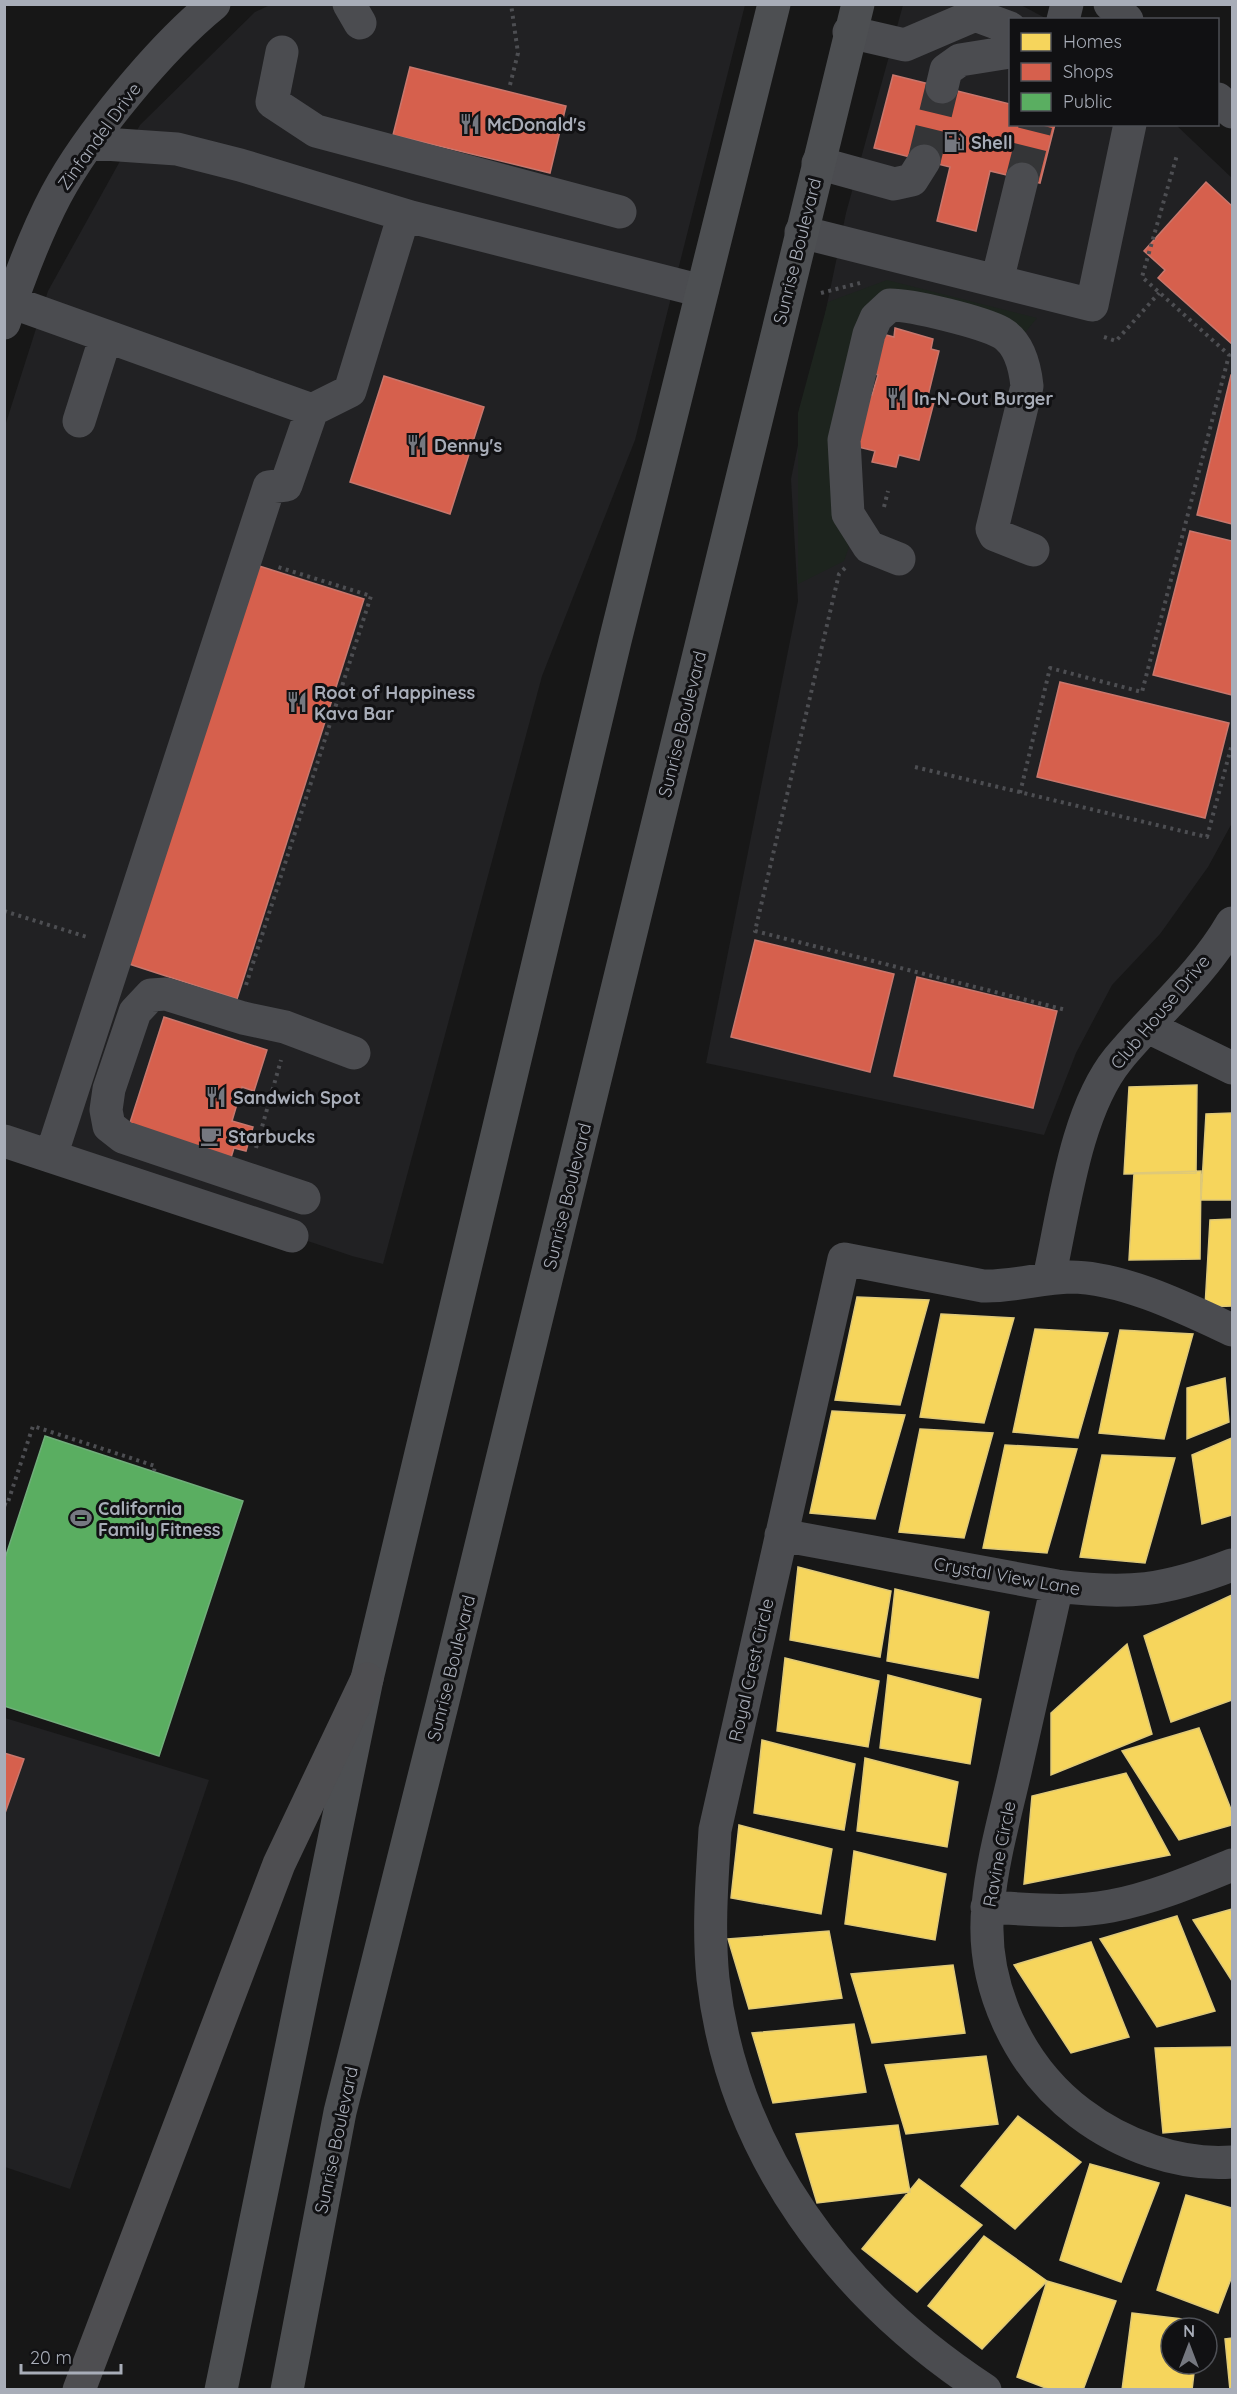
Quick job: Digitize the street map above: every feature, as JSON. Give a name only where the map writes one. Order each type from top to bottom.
[{"type":"highway","points":[[79,2390],[279,1864],[367,1678]]},
{"type":"main road","points":[[221,2390],[367,1678],[615,641],[774,4]]},
{"type":"main road","name":"Sunrise Boulevard","points":[[287,2390],[340,2112],[453,1659],[853,18]]},
{"type":"street","points":[[1110,4],[1125,18]]},
{"type":"street","name":"Zinfandel Drive","points":[[8,312],[56,195],[90,143],[148,71],[204,7]]},
{"type":"street","points":[[853,18],[906,45],[975,15],[1009,27]]},
{"type":"street","points":[[282,52],[272,102],[316,131],[620,212]]},
{"type":"street","points":[[942,87],[946,70],[960,60],[1009,52]]},
{"type":"street","points":[[1219,100],[1233,112]]},
{"type":"street","points":[[801,232],[1092,305],[1130,126]]},
{"type":"street","points":[[90,143],[177,149],[240,165],[411,217],[702,291]]},
{"type":"street","points":[[818,163],[894,184],[912,180],[924,161]]},
{"type":"street","points":[[997,281],[1022,179]]},
{"type":"street","points":[[51,1156],[269,487],[286,484],[312,410],[350,391],[402,221],[411,217]]},
{"type":"street","points":[[899,559],[868,547],[848,514],[844,440],[872,326],[876,318],[890,306],[906,306],[1002,334],[1024,363],[1027,386],[992,529],[995,534],[1033,550]]},
{"type":"street","points":[[8,312],[106,336],[312,410]]},
{"type":"street","points":[[79,421],[106,336]]},
{"type":"street","name":"Club House Drive","points":[[1049,1278],[1082,1132],[1098,1090],[1118,1059],[1184,989],[1232,925]]},
{"type":"street","points":[[304,1198],[123,1137],[109,1126],[106,1110],[109,1089],[135,1012],[151,995],[166,994],[285,1027],[354,1053]]},
{"type":"street","points":[[1148,1027],[1233,1068]]},
{"type":"street","points":[[4,1141],[292,1236]]},
{"type":"street","name":"Royal Crest Circle","points":[[985,2390],[893,2320],[850,2279],[820,2242],[788,2194],[749,2118],[728,2055],[713,1980],[709,1914],[715,1830],[844,1259],[982,1286],[1004,1287],[1049,1278],[1073,1277],[1112,1282],[1194,1312],[1233,1330]]},
{"type":"street","name":"Crystal View Lane","points":[[781,1535],[1057,1586],[1102,1592],[1149,1590],[1194,1580],[1233,1565]]},
{"type":"street","name":"Ravine Circle","points":[[1057,1586],[992,1873],[987,1907],[992,1977],[1008,2024],[1033,2066],[1064,2101],[1094,2124],[1134,2145],[1177,2158],[1233,2162]]},
{"type":"street","points":[[987,1907],[1059,1911],[1109,1906],[1154,1896],[1233,1865]]},
{"type":"path","points":[[510,86],[518,53],[511,4]]},
{"type":"path","points":[[1020,793],[1050,668],[1142,692],[1229,355],[1142,277],[1177,155]]},
{"type":"path","points":[[888,491],[878,526],[839,574],[755,931],[1066,1010]]},
{"type":"path","points":[[264,1023],[263,1012],[240,1005],[371,596],[268,564]]},
{"type":"path","points":[[915,767],[1207,837],[1233,744]]},
{"type":"path","points":[[4,911],[91,939],[129,913]]},
{"type":"path","points":[[248,1179],[282,1056]]},
{"type":"path","points":[[4,1504],[7,1504],[33,1426],[155,1466],[154,1471]]},
{"type":"shaded area","points":[[270,5],[745,5],[635,440],[542,676],[383,1264],[352,1256],[5,1138],[5,426],[48,291],[140,125],[255,12]]},
{"type":"shaded area","points":[[903,5],[1021,5],[1045,18],[1009,18],[1009,126],[1177,126],[1232,178],[1232,823],[1208,867],[1160,934],[1112,985],[1076,1053],[1044,1135],[706,1063],[798,601],[791,479],[846,213]]},
{"type":"shaded area","points":[[887,280],[1037,318],[1018,341],[894,291],[839,523],[849,547],[844,561],[798,584],[798,413],[828,302]]},
{"type":"shaded area","points":[[5,1718],[209,1780],[70,2189],[5,2167]]},
{"type":"building: Homes","points":[[1197,1085],[1196,1173],[1124,1174],[1129,1087]]},
{"type":"building: Homes","points":[[1232,1113],[1232,1200],[1201,1200],[1206,1114]]},
{"type":"building: Homes","points":[[1201,1171],[1200,1259],[1129,1260],[1134,1173]]},
{"type":"building: Homes","points":[[1232,1219],[1232,1306],[1205,1307],[1210,1220]]},
{"type":"building: Homes","points":[[857,1297],[929,1300],[900,1405],[835,1400]]},
{"type":"building: Homes","points":[[941,1314],[1014,1318],[984,1423],[920,1417]]},
{"type":"building: Homes","points":[[1035,1329],[1108,1333],[1078,1438],[1013,1432]]},
{"type":"building: Homes","points":[[1120,1330],[1193,1334],[1164,1439],[1099,1433]]},
{"type":"building: Homes","points":[[1225,1378],[1229,1422],[1187,1439],[1187,1388]]},
{"type":"building: Homes","points":[[832,1411],[905,1415],[875,1519],[810,1513]]},
{"type":"building: Homes","points":[[920,1429],[993,1433],[964,1538],[899,1532]]},
{"type":"building: Homes","points":[[1232,1438],[1232,1515],[1202,1524],[1192,1455]]},
{"type":"building: Homes","points":[[1005,1445],[1077,1449],[1047,1553],[983,1548]]},
{"type":"building: Homes","points":[[1102,1455],[1175,1458],[1145,1563],[1080,1557]]},
{"type":"building: Homes","points":[[798,1567],[891,1591],[880,1657],[790,1640]]},
{"type":"building: Homes","points":[[895,1589],[989,1612],[978,1678],[887,1661]]},
{"type":"building: Homes","points":[[1232,1595],[1232,1700],[1171,1722],[1144,1636]]},
{"type":"building: Homes","points":[[1127,1644],[1152,1734],[1051,1775],[1051,1713]]},
{"type":"building: Homes","points":[[785,1658],[879,1681],[868,1747],[777,1731]]},
{"type":"building: Homes","points":[[888,1675],[981,1699],[970,1764],[880,1748]]},
{"type":"building: Homes","points":[[1199,1728],[1232,1812],[1232,1825],[1179,1840],[1122,1751]]},
{"type":"building: Homes","points":[[762,1740],[855,1764],[844,1830],[754,1813]]},
{"type":"building: Homes","points":[[865,1758],[958,1782],[947,1847],[857,1831]]},
{"type":"building: Homes","points":[[1126,1773],[1170,1855],[1024,1884],[1032,1796]]},
{"type":"building: Homes","points":[[739,1825],[832,1849],[821,1914],[731,1898]]},
{"type":"building: Homes","points":[[854,1851],[946,1874],[935,1940],[845,1924]]},
{"type":"building: Homes","points":[[1232,1909],[1232,1981],[1193,1920]]},
{"type":"building: Homes","points":[[1177,1916],[1215,2011],[1157,2027],[1100,1939]]},
{"type":"building: Homes","points":[[829,1931],[842,1998],[749,2009],[728,1939]]},
{"type":"building: Homes","points":[[1091,1942],[1129,2037],[1071,2053],[1014,1965]]},
{"type":"building: Homes","points":[[953,1965],[965,2033],[872,2043],[851,1974]]},
{"type":"building: Homes","points":[[854,2024],[866,2092],[773,2103],[752,2033]]},
{"type":"building: Homes","points":[[1232,2047],[1232,2127],[1163,2133],[1155,2048]]},
{"type":"building: Homes","points":[[986,2056],[998,2124],[906,2134],[885,2065]]},
{"type":"building: Homes","points":[[1018,2116],[1081,2162],[1015,2229],[961,2186]]},
{"type":"building: Homes","points":[[898,2125],[910,2192],[817,2203],[796,2134]]},
{"type":"building: Homes","points":[[1090,2164],[1159,2183],[1121,2282],[1060,2260]]},
{"type":"building: Homes","points":[[919,2179],[982,2225],[917,2292],[862,2249]]},
{"type":"building: Homes","points":[[1186,2195],[1232,2208],[1232,2276],[1218,2313],[1157,2290]]},
{"type":"building: Homes","points":[[984,2236],[1047,2281],[982,2349],[928,2306]]},
{"type":"building: Homes","points":[[1047,2281],[1116,2301],[1083,2390],[1051,2390],[1017,2377]]},
{"type":"building: Homes","points":[[1132,2313],[1159,2316],[1159,2376],[1194,2376],[1192,2390],[1122,2390]]},
{"type":"building: Homes","points":[[1232,2338],[1232,2390],[1230,2390],[1225,2339]]},
{"type":"building: Shops","points":[[410,67],[566,106],[550,173],[393,135]]},
{"type":"building: Shops","points":[[893,75],[1009,104],[1009,126],[1054,126],[1040,183],[990,171],[976,231],[937,221],[950,167],[874,148]]},
{"type":"building: Shops","points":[[1206,182],[1232,206],[1232,344],[1158,278],[1165,270],[1144,251]]},
{"type":"building: Shops","name":"In-N-Out Burger","points":[[895,328],[933,339],[931,349],[939,351],[927,400],[934,402],[919,460],[899,455],[896,467],[872,462],[875,451],[854,446],[868,393],[872,395],[878,375],[872,373],[882,334],[894,337]]},
{"type":"building: Shops","points":[[1232,375],[1232,524],[1197,515]]},
{"type":"building: Shops","name":"Denny's","points":[[384,376],[484,407],[450,514],[350,482]]},
{"type":"building: Shops","points":[[1190,531],[1232,541],[1232,695],[1153,675]]},
{"type":"building: Shops","points":[[256,565],[364,599],[237,999],[129,964]]},
{"type":"building: Shops","points":[[1060,682],[1229,723],[1205,818],[1037,777]]},
{"type":"building: Shops","points":[[755,940],[894,974],[870,1072],[731,1037]]},
{"type":"building: Shops","points":[[917,977],[1057,1011],[1033,1108],[894,1076]]},
{"type":"building: Shops","points":[[164,1017],[267,1050],[254,1091],[242,1087],[232,1121],[253,1127],[246,1151],[234,1148],[229,1164],[127,1132]]},
{"type":"building: Shops","points":[[4,1753],[24,1759],[4,1816]]},
{"type":"building: Public","points":[[45,1436],[243,1501],[159,1756],[4,1706],[4,1561]]},
{"type":"tunnel","points":[[924,161],[942,87]]},
{"type":"tunnel","points":[[1022,179],[1035,126]]},
{"type":"place","name":"McDonald's","points":[[470,124]]},
{"type":"place","name":"Shell","points":[[954,142]]},
{"type":"place","name":"In-N-Out Burger","points":[[897,398]]},
{"type":"place","name":"Denny's","points":[[417,445]]},
{"type":"place","name":"Root of Happiness Kava Bar","points":[[297,702]]},
{"type":"place","name":"Sandwich Spot","points":[[216,1097]]},
{"type":"place","name":"Starbucks","points":[[211,1136]]},
{"type":"place","name":"California Family Fitness","points":[[81,1518]]}]
